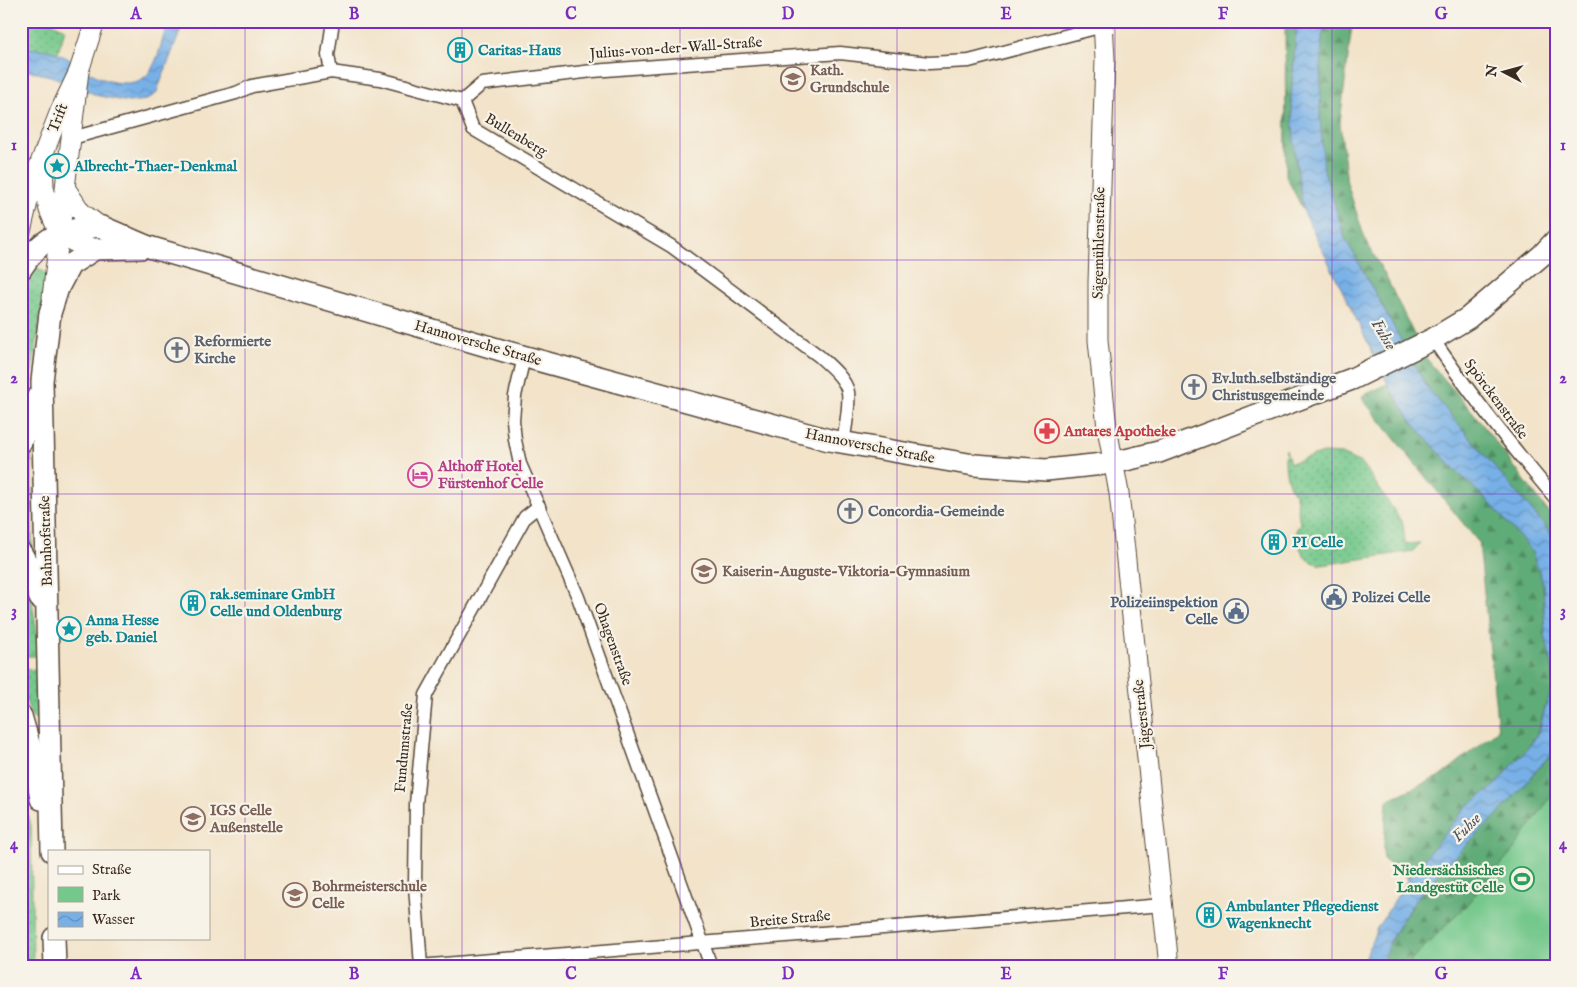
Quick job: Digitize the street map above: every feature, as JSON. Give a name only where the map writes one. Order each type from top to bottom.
[{"type":"main road","name":"Hannoversche Straße","points":[[101,226],[149,247],[524,357],[843,443],[939,460],[1028,470],[1113,463],[1159,452],[1325,390],[1428,342],[1481,308],[1542,255],[1556,240]]},
{"type":"main road","points":[[21,268],[26,260],[44,242],[59,233],[76,228],[101,226]]},
{"type":"main road","name":"Hannoversche Straße","points":[[95,249],[149,247]]},
{"type":"main road","name":"Bahnhofstraße","points":[[51,850],[49,663],[42,381],[50,313],[58,288],[70,265],[95,249]]},
{"type":"main road","points":[[21,442],[42,381]]},
{"type":"main road","points":[[21,553],[39,592],[49,663]]},
{"type":"main road","name":"Bahnhofstraße","points":[[21,716],[36,768],[51,850]]},
{"type":"main road","points":[[54,940],[55,966]]},
{"type":"street","points":[[50,313],[72,138],[73,94],[96,21]]},
{"type":"street","points":[[331,72],[328,55],[333,21]]},
{"type":"street","name":"Julius-von-der-Wall-Straße","points":[[462,101],[482,84],[593,71],[769,57],[840,53],[930,63],[969,61],[1103,24]]},
{"type":"street","name":"Sägemühlenstraße","points":[[1103,24],[1105,58],[1098,340],[1107,428],[1113,463]]},
{"type":"street","points":[[72,138],[236,93],[252,86],[331,72],[380,79],[462,101]]},
{"type":"street","name":"Trift","points":[[21,231],[33,181],[73,94]]},
{"type":"street","name":"Bullenberg","points":[[462,101],[473,129],[671,246],[836,370],[848,392],[843,443]]},
{"type":"street","points":[[43,156],[44,187],[49,210],[59,233],[74,242],[95,249]]},
{"type":"street","points":[[66,190],[81,212],[101,226]]},
{"type":"street","name":"Spörckenstraße","points":[[1428,342],[1455,372],[1499,432],[1556,500]]},
{"type":"street","name":"Ohagenstraße","points":[[524,357],[514,396],[513,420],[514,440],[520,464],[578,597],[711,966]]},
{"type":"street","name":"Jägerstraße","points":[[1113,463],[1124,541],[1169,966]]},
{"type":"street","name":"Fundumstraße","points":[[420,966],[415,886],[416,804],[426,695],[525,517],[538,506]]},
{"type":"street","name":"Breite Straße","points":[[420,966],[1163,905]]},
{"type":"green space","points":[[21,21],[49,21],[65,29],[58,53],[21,49]]},
{"type":"green space","points":[[1285,21],[1297,21],[1291,98],[1295,153],[1303,210],[1286,176]]},
{"type":"green space","points":[[1326,21],[1356,21],[1352,25],[1340,123],[1347,183],[1365,239],[1384,273],[1425,357],[1473,412],[1556,522],[1556,545],[1550,532],[1426,386],[1345,238],[1324,170],[1320,118],[1322,36]]},
{"type":"green space","points":[[35,268],[47,274],[33,368],[21,414],[21,295]]},
{"type":"green space","points":[[1388,384],[1411,421],[1454,469],[1489,502],[1531,550],[1543,583],[1545,635],[1552,665],[1554,686],[1538,732],[1528,748],[1491,789],[1467,806],[1408,879],[1383,859],[1387,800],[1442,775],[1498,730],[1479,543],[1364,401],[1362,396]]},
{"type":"green space","points":[[31,443],[32,550],[21,538],[21,466]]},
{"type":"green space","points":[[1286,449],[1290,463],[1324,453],[1341,454],[1363,464],[1403,524],[1405,544],[1420,543],[1413,551],[1322,565],[1310,561],[1300,548],[1297,537],[1296,530],[1300,525],[1296,495],[1290,486],[1286,474]]},
{"type":"green space","points":[[21,570],[30,590],[41,656],[21,656]]},
{"type":"green space","points":[[21,669],[40,670],[43,719],[32,718],[21,686]]},
{"type":"green space","points":[[1556,748],[1556,789],[1514,849],[1463,909],[1412,959],[1410,966],[1383,966],[1389,945],[1414,903],[1449,863],[1500,812]]},
{"type":"green space","points":[[21,787],[31,826],[33,966],[21,966]]},
{"type":"green space","name":"Niedersächsisches Landgestüt Celle","points":[[1556,789],[1556,966],[1410,966],[1412,959],[1463,909],[1514,849]]},
{"type":"water","points":[[169,21],[184,21],[156,94],[146,100],[129,102],[99,96],[51,76],[28,71],[21,72],[21,49],[35,49],[59,54],[106,80],[124,83],[137,81],[146,76],[152,68]]},
{"type":"water","name":"Fuhse","points":[[1297,21],[1326,21],[1322,36],[1320,117],[1324,170],[1345,238],[1426,386],[1550,532],[1556,545],[1556,748],[1500,812],[1448,863],[1414,903],[1389,945],[1382,966],[1362,966],[1377,928],[1408,879],[1467,806],[1491,789],[1528,748],[1539,732],[1545,708],[1554,686],[1552,665],[1545,635],[1543,583],[1531,550],[1489,502],[1454,469],[1411,421],[1388,384],[1303,210],[1295,153],[1291,98]]},
{"type":"place","name":"Caritas-Haus","points":[[460,50]]},
{"type":"place","name":"Kath. Grundschule","points":[[793,79]]},
{"type":"place","name":"Albrecht-Thaer-Denkmal","points":[[57,166]]},
{"type":"place","name":"Reformierte Kirche","points":[[177,350]]},
{"type":"place","name":"Ev.luth.selbständige Christusgemeinde","points":[[1194,387]]},
{"type":"place","name":"Antares Apotheke","points":[[1047,431]]},
{"type":"place","name":"Althoff Hotel Fürstenhof Celle","points":[[420,475]]},
{"type":"place","name":"Concordia-Gemeinde","points":[[850,511]]},
{"type":"place","name":"PI Celle","points":[[1274,542]]},
{"type":"place","name":"Kaiserin-Auguste-Viktoria-Gymnasium","points":[[704,571]]},
{"type":"place","name":"Polizei Celle","points":[[1334,597]]},
{"type":"place","name":"rak.seminare GmbH Celle und Oldenburg","points":[[193,603]]},
{"type":"place","name":"Polizeiinspektion Celle","points":[[1236,611]]},
{"type":"place","name":"Anna Hesse geb. Daniel","points":[[69,629]]},
{"type":"place","name":"IGS Celle Außenstelle","points":[[193,819]]},
{"type":"place","name":"Niedersächsisches Landgestüt Celle","points":[[1522,879]]},
{"type":"place","name":"Bohrmeisterschule Celle","points":[[295,895]]},
{"type":"place","name":"Ambulanter Pflegedienst Wagenknecht","points":[[1209,915]]}]
